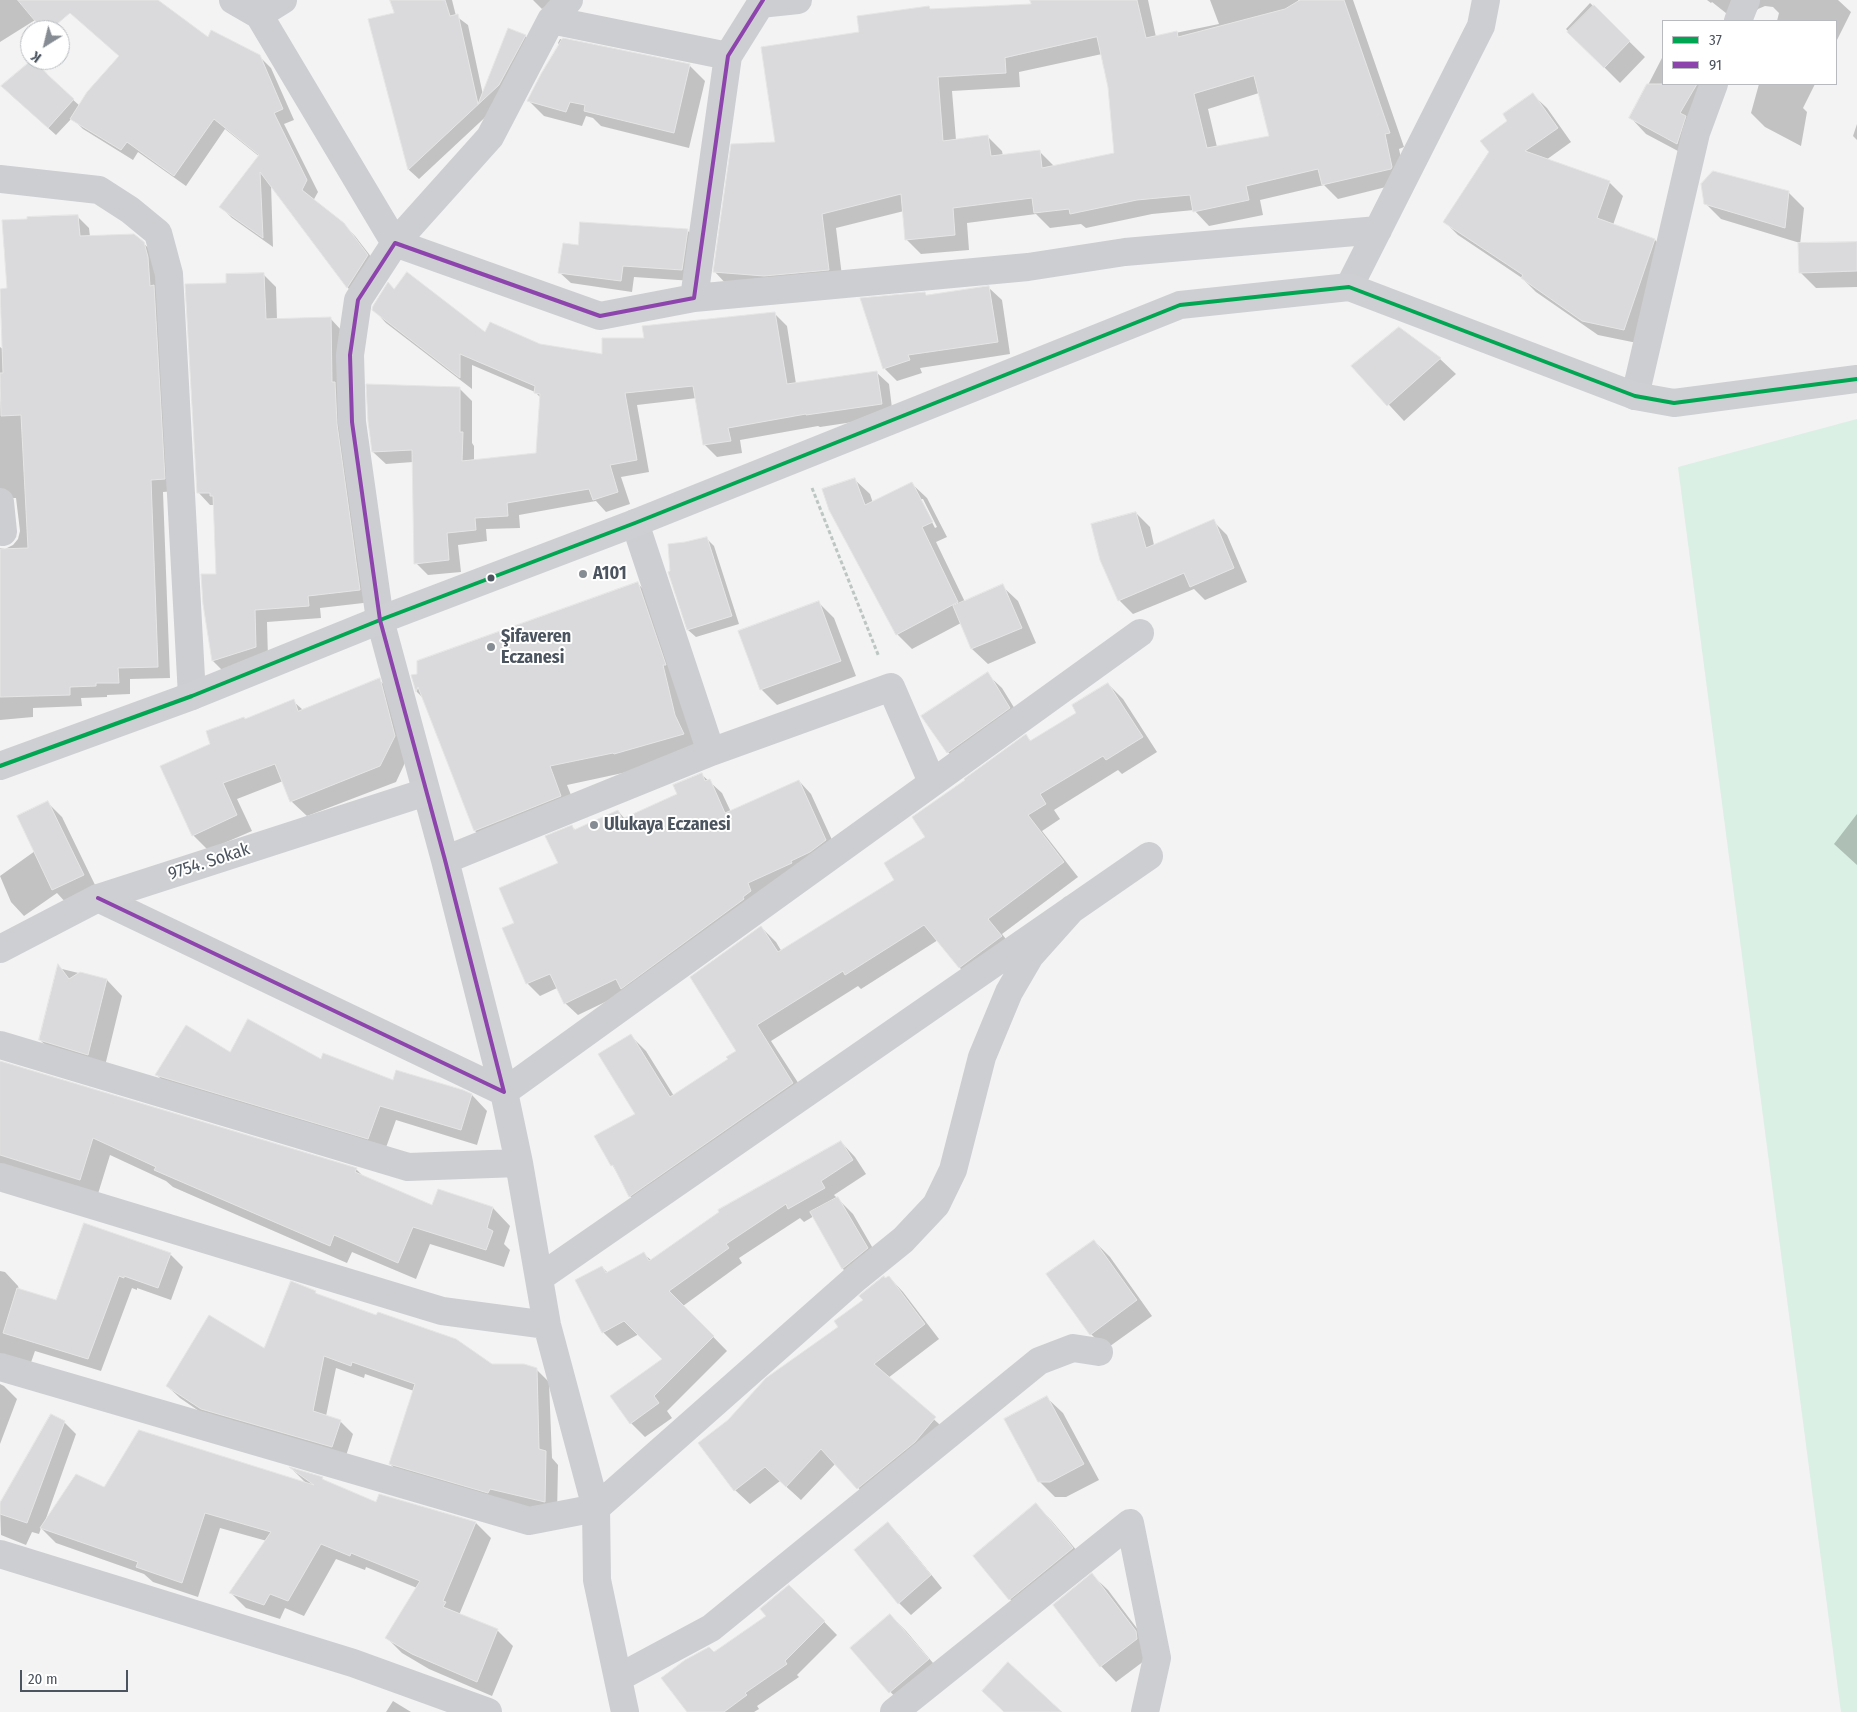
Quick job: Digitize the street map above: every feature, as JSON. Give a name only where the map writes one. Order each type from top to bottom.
[{"type":"main road","points":[[0,766],[192,696],[380,620],[635,523],[1180,305],[1349,287],[1634,396],[1674,403],[1857,379]]},
{"type":"main road","name":"9754. Sokak","points":[[0,950],[98,898],[426,792]]},
{"type":"street","points":[[233,0],[259,15],[395,243],[600,316],[694,298],[1028,267],[1125,252],[1378,230]]},
{"type":"street","points":[[259,15],[283,0]]},
{"type":"street","points":[[569,0],[551,20],[490,137],[395,243],[358,300],[350,354],[352,422],[380,620],[445,860],[504,1092],[519,1163],[548,1325],[596,1508],[597,1580],[625,1712]]},
{"type":"street","points":[[694,298],[728,56],[761,2],[798,0]]},
{"type":"street","points":[[1349,287],[1481,26],[1486,0]]},
{"type":"street","points":[[1738,20],[1746,0]]},
{"type":"street","points":[[551,20],[728,56]]},
{"type":"street","points":[[1634,396],[1696,132],[1714,85]]},
{"type":"street","points":[[0,179],[99,190],[130,210],[158,232],[170,274],[192,696]]},
{"type":"street","points":[[0,502],[3,532]]},
{"type":"street","points":[[635,523],[711,752]]},
{"type":"street","points":[[504,1092],[1140,633]]},
{"type":"street","points":[[445,860],[711,752],[891,687],[932,782]]},
{"type":"street","points":[[539,1278],[1149,856]]},
{"type":"street","points":[[98,898],[504,1092]]},
{"type":"street","points":[[0,1367],[529,1522],[596,1508],[856,1278],[903,1240],[936,1205],[953,1170],[982,1057],[1009,992],[1030,956],[1072,909]]},
{"type":"street","points":[[0,1045],[408,1167],[519,1163]]},
{"type":"street","points":[[0,1177],[442,1311],[548,1325]]},
{"type":"street","points":[[618,1678],[711,1628],[1039,1361],[1073,1348],[1099,1352]]},
{"type":"street","points":[[894,1712],[1130,1524],[1157,1658],[1145,1712]]},
{"type":"street","points":[[0,1554],[353,1663],[488,1712]]},
{"type":"path","points":[[800,457],[891,687]]},
{"type":"green space","points":[[1857,419],[1857,1712],[1841,1712],[1678,467]]},
{"type":"building","points":[[18,0],[158,0],[208,37],[211,30],[260,55],[283,109],[274,113],[307,180],[302,190],[344,223],[368,255],[347,288],[260,172],[263,238],[219,207],[259,155],[214,119],[174,176],[127,142],[121,150],[70,119],[87,92],[119,56],[70,13],[62,20],[35,20]]},
{"type":"building","points":[[390,0],[445,0],[450,16],[458,14],[478,104],[508,28],[526,35],[499,85],[408,170],[368,19],[394,13]]},
{"type":"building","points":[[1030,0],[1137,0],[1146,38],[1177,31],[1178,37],[1285,9],[1300,0],[1344,0],[1390,133],[1385,134],[1392,167],[1391,169],[1322,185],[1318,169],[1246,186],[1249,200],[1193,212],[1190,195],[1137,200],[1070,214],[1069,209],[1034,213],[1032,198],[953,208],[955,235],[905,240],[901,194],[822,214],[829,270],[764,276],[713,272],[731,144],[775,142],[761,47],[859,32],[857,16],[929,6],[930,9],[1031,4]],"holes":[[[1097,37],[1108,87],[1114,153],[1042,168],[1040,150],[991,156],[988,135],[943,141],[938,77],[1006,73],[1005,58]],[[1254,76],[1269,136],[1207,148],[1194,94]]]},
{"type":"building","points":[[1594,5],[1630,41],[1604,68],[1567,32]]},
{"type":"building","points":[[563,38],[690,64],[674,133],[584,111],[585,105],[570,102],[566,112],[527,101]]},
{"type":"building","points":[[20,70],[44,70],[74,99],[48,128],[1,86]]},
{"type":"building","points":[[1647,84],[1696,85],[1680,113],[1686,116],[1677,144],[1629,118]]},
{"type":"building","points":[[1533,93],[1558,128],[1525,151],[1610,181],[1597,218],[1655,239],[1624,330],[1582,321],[1521,278],[1523,275],[1443,222],[1489,152],[1480,141],[1507,121],[1503,114]]},
{"type":"building","points":[[1713,171],[1789,191],[1785,228],[1704,204],[1701,184]]},
{"type":"building","points":[[78,215],[80,236],[134,234],[144,242],[148,257],[150,286],[154,285],[165,479],[151,480],[158,667],[118,668],[119,683],[96,683],[96,686],[70,687],[70,695],[0,697],[0,549],[28,548],[21,415],[1,416],[0,373],[3,373],[0,289],[7,288],[2,220]]},
{"type":"building","points":[[580,222],[688,229],[682,270],[623,266],[621,281],[558,273],[563,243],[578,245]]},
{"type":"building","points":[[1857,242],[1857,271],[1799,273],[1798,243]]},
{"type":"building","points":[[407,272],[485,332],[490,322],[540,344],[602,354],[602,338],[644,338],[642,326],[775,312],[787,384],[877,371],[882,404],[806,414],[728,428],[731,441],[703,445],[693,386],[625,393],[637,460],[610,465],[618,492],[593,500],[589,489],[507,503],[508,516],[475,518],[476,530],[447,533],[449,560],[414,564],[412,450],[372,452],[366,384],[460,387],[460,432],[463,432],[462,461],[536,453],[540,394],[534,393],[535,386],[460,354],[460,378],[372,310],[388,282],[394,289]]},
{"type":"building","points":[[264,273],[266,319],[331,317],[332,382],[335,382],[337,424],[360,590],[308,596],[309,606],[255,610],[256,647],[212,661],[203,604],[201,574],[216,574],[213,496],[210,496],[210,493],[197,493],[185,284],[226,283],[226,274]]},
{"type":"building","points":[[989,286],[998,342],[908,355],[910,360],[883,369],[860,298],[925,292],[926,295]]},
{"type":"building","points":[[1399,327],[1441,358],[1387,406],[1351,366]]},
{"type":"building","points":[[855,478],[865,505],[912,482],[933,522],[922,527],[958,602],[896,635],[829,510],[822,489]]},
{"type":"building","points":[[1136,512],[1146,548],[1214,519],[1234,568],[1190,587],[1184,573],[1118,601],[1100,560],[1091,524]]},
{"type":"building","points":[[707,537],[732,616],[687,630],[668,572],[670,571],[668,544]]},
{"type":"building","points":[[638,582],[666,665],[663,665],[675,715],[684,734],[614,754],[550,766],[561,796],[474,831],[418,687],[416,692],[411,675],[417,674],[417,661]]},
{"type":"building","points":[[1003,584],[1022,628],[971,649],[953,606]]},
{"type":"building","points":[[819,601],[841,661],[760,690],[738,631]]},
{"type":"building","points":[[988,672],[1010,708],[947,753],[921,716]]},
{"type":"building","points":[[380,678],[395,736],[380,766],[290,802],[275,764],[223,783],[237,815],[192,836],[160,766],[210,744],[206,731],[244,717],[245,719],[294,699],[298,711]]},
{"type":"building","points":[[1108,683],[1143,737],[1106,760],[1103,756],[1040,794],[1046,804],[1028,815],[1064,862],[988,919],[1002,936],[959,968],[924,925],[845,975],[843,971],[757,1025],[793,1083],[629,1197],[613,1165],[611,1166],[594,1136],[635,1114],[598,1054],[631,1034],[670,1097],[728,1059],[726,1057],[736,1051],[690,977],[761,926],[778,952],[894,880],[884,863],[925,837],[912,817],[1026,734],[1030,741],[1076,713],[1072,705]]},
{"type":"building","points":[[702,773],[705,781],[710,779],[725,813],[799,780],[826,840],[810,852],[791,861],[792,863],[748,883],[751,891],[743,897],[744,899],[621,989],[616,979],[564,1004],[550,974],[526,984],[502,928],[514,923],[499,888],[558,863],[545,836],[572,825],[574,830],[618,810],[622,819],[677,794],[673,785]]},
{"type":"building","points":[[48,801],[84,875],[52,890],[17,816]]},
{"type":"building","points":[[58,964],[69,979],[80,972],[107,979],[88,1055],[39,1040]]},
{"type":"building","points":[[248,1019],[321,1059],[323,1053],[393,1080],[396,1070],[472,1094],[461,1130],[380,1106],[368,1139],[155,1075],[186,1025],[230,1052]]},
{"type":"building","points":[[0,1061],[357,1168],[355,1172],[432,1205],[438,1189],[493,1207],[487,1228],[493,1231],[486,1250],[413,1227],[398,1263],[334,1235],[330,1246],[154,1170],[156,1167],[93,1138],[80,1180],[0,1155]]},
{"type":"building","points":[[841,1141],[853,1160],[821,1181],[825,1188],[788,1209],[786,1204],[726,1244],[729,1248],[669,1291],[714,1336],[654,1396],[659,1403],[630,1424],[610,1396],[662,1359],[624,1321],[602,1333],[575,1280],[602,1266],[606,1273],[644,1252],[649,1261],[719,1212],[718,1210]]},
{"type":"building","points":[[838,1197],[868,1248],[842,1269],[810,1212]]},
{"type":"building","points":[[84,1223],[171,1253],[158,1288],[119,1276],[88,1359],[3,1333],[17,1288],[56,1300]]},
{"type":"building","points":[[1094,1240],[1137,1300],[1090,1335],[1046,1274]]},
{"type":"building","points":[[884,1276],[885,1278],[889,1276],[925,1324],[874,1364],[936,1417],[915,1442],[857,1489],[821,1449],[786,1487],[765,1467],[734,1491],[698,1443],[728,1420],[766,1378],[838,1327],[834,1321],[863,1300],[859,1296]]},
{"type":"building","points":[[291,1281],[316,1291],[315,1293],[376,1315],[378,1312],[456,1339],[492,1364],[524,1364],[537,1368],[539,1449],[546,1451],[545,1502],[490,1489],[488,1493],[389,1464],[415,1384],[352,1362],[351,1366],[324,1356],[313,1411],[341,1420],[332,1447],[201,1409],[166,1386],[209,1315],[264,1348]]},
{"type":"building","points":[[1047,1396],[1084,1464],[1050,1482],[1038,1482],[1004,1419]]},
{"type":"building","points":[[51,1414],[65,1421],[27,1523],[0,1514],[0,1503]]},
{"type":"building","points":[[139,1430],[314,1485],[289,1467],[323,1477],[322,1479],[376,1502],[379,1494],[476,1522],[443,1601],[446,1602],[443,1607],[498,1629],[477,1682],[412,1654],[385,1638],[420,1581],[351,1553],[350,1556],[321,1544],[288,1601],[270,1594],[264,1605],[229,1593],[271,1532],[205,1513],[182,1583],[136,1567],[138,1562],[40,1528],[76,1474],[104,1487]]},
{"type":"building","points":[[1036,1503],[1073,1548],[1009,1600],[973,1556]]},
{"type":"building","points":[[888,1522],[931,1575],[898,1604],[854,1550]]},
{"type":"building","points":[[1092,1573],[1136,1631],[1137,1639],[1100,1667],[1053,1605]]},
{"type":"building","points":[[789,1585],[825,1621],[785,1661],[787,1664],[745,1693],[747,1695],[724,1712],[687,1712],[661,1678],[685,1660],[709,1647],[714,1652],[766,1616],[760,1609]]},
{"type":"building","points":[[890,1614],[929,1659],[889,1693],[850,1648]]},
{"type":"building","points":[[1008,1662],[1062,1712],[1004,1712],[982,1691]]},
{"type":"transit line","name":"91","points":[[98,898],[504,1092],[445,860],[380,620],[352,422],[350,355],[358,300],[395,243],[600,316],[694,298],[728,56],[763,0]]},
{"type":"transit line","name":"37","points":[[0,766],[192,696],[380,620],[635,523],[1180,305],[1349,287],[1635,396],[1674,403],[1857,379]]},
{"type":"place","name":"A101","points":[[583,574]]},
{"type":"place","name":"Şifaveren Eczanesi","points":[[491,647]]},
{"type":"place","name":"Ulukaya Eczanesi","points":[[594,825]]}]
